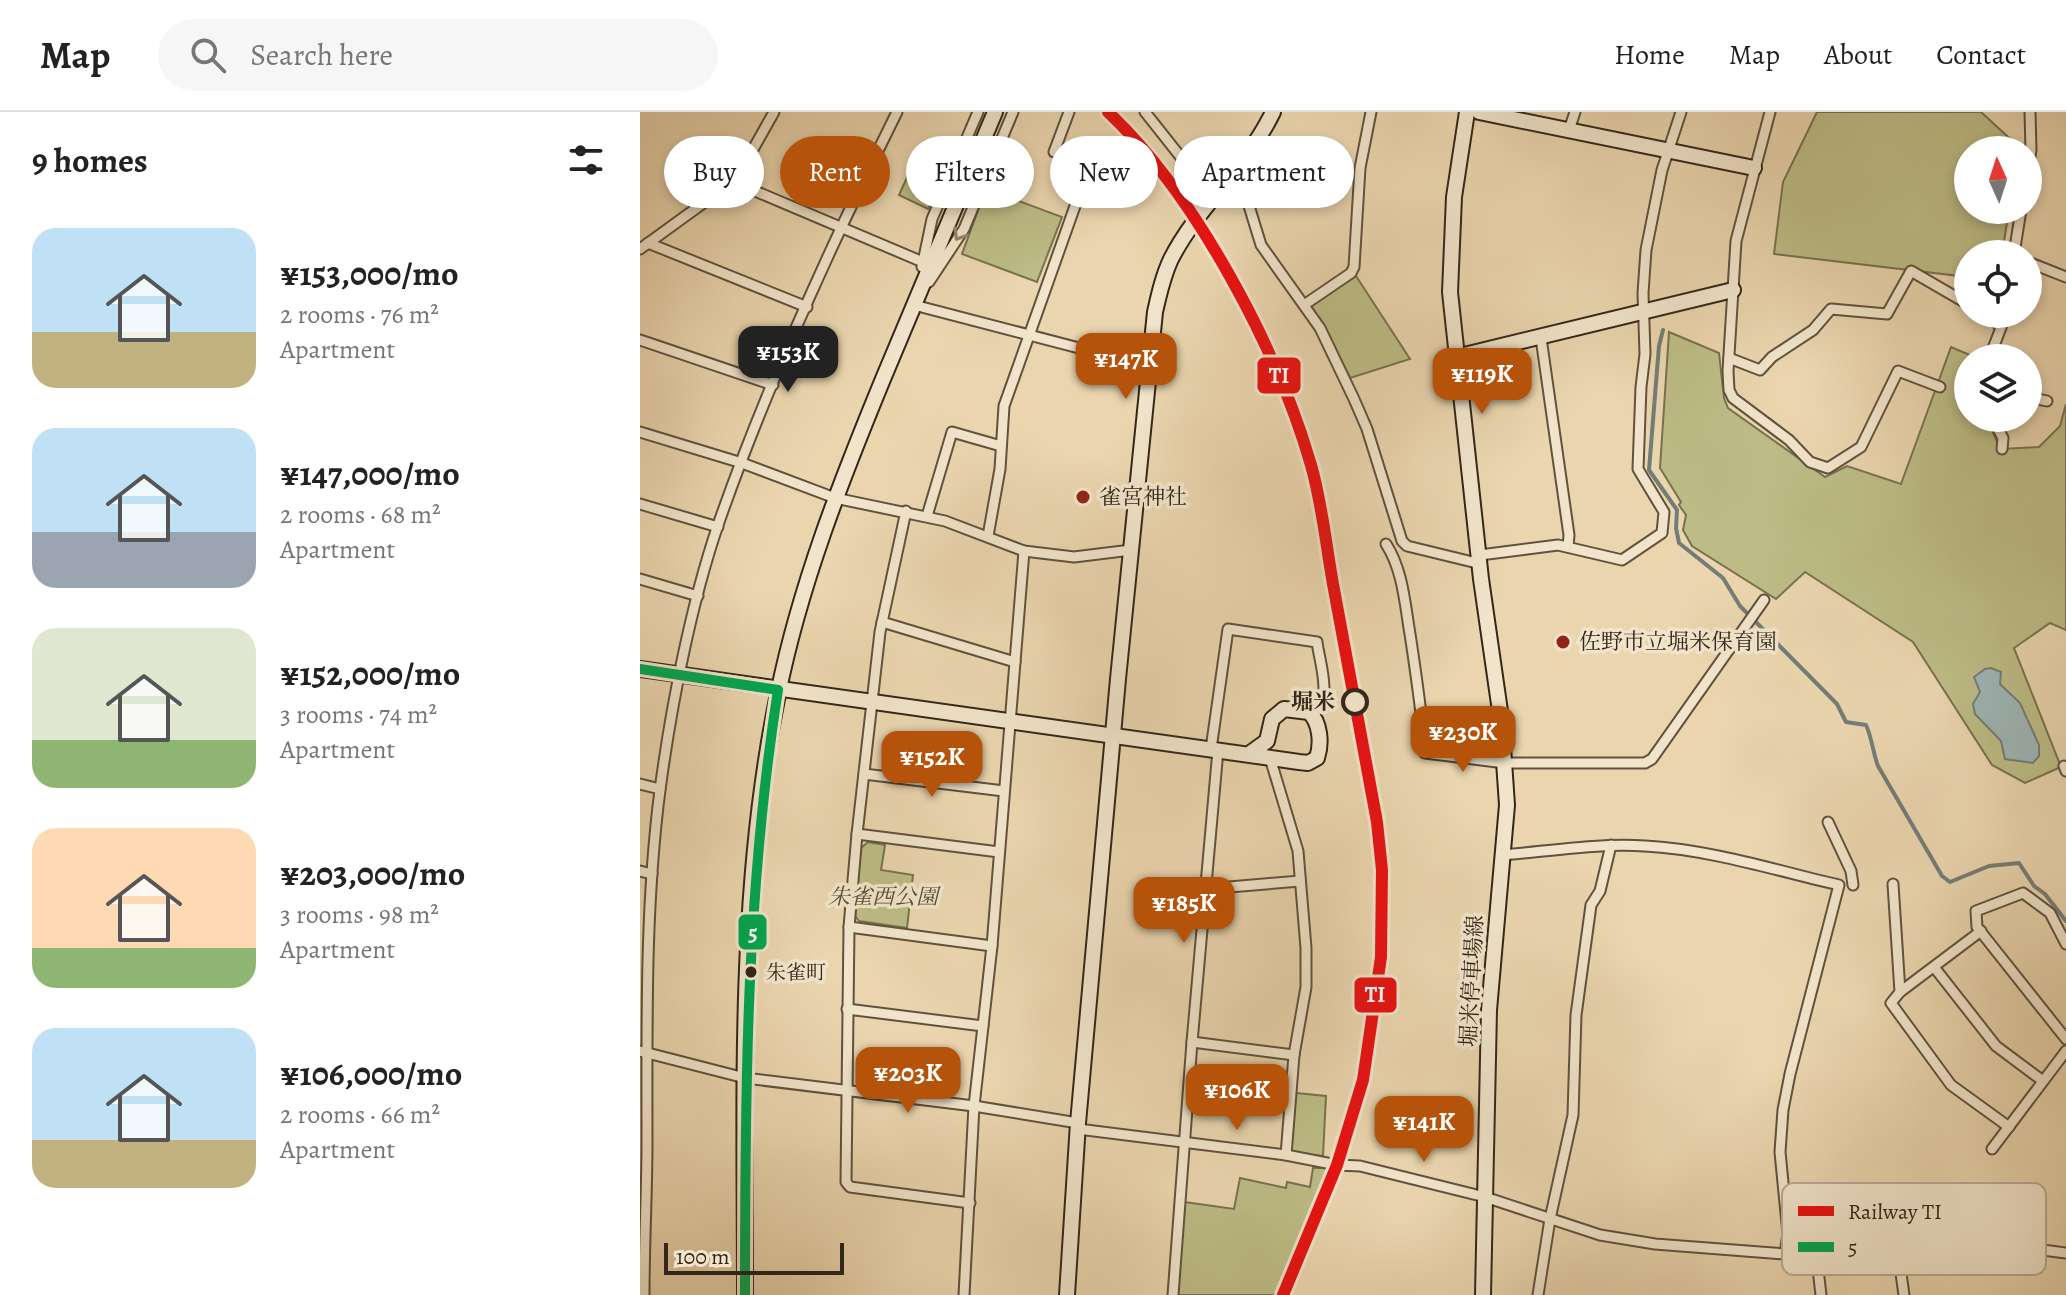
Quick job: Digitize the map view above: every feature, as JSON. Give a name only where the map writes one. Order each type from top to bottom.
[{"type":"street","points":[[761,136],[774,112]]},
{"type":"street","points":[[644,1295],[644,962],[660,789],[680,676],[718,527],[742,463],[840,227],[897,112]]},
{"type":"street","points":[[927,263],[932,219],[978,112]]},
{"type":"street","points":[[745,1295],[745,1078],[752,882],[761,794],[778,690],[806,587],[835,498],[914,305],[927,263],[995,112]]},
{"type":"street","points":[[914,305],[964,229],[1013,112]]},
{"type":"street","points":[[988,536],[1000,469],[1004,406],[1091,161],[1054,152],[1069,112]]},
{"type":"street","points":[[1145,112],[1174,149]]},
{"type":"street","points":[[1260,136],[1273,112]]},
{"type":"street","points":[[1304,305],[1351,273],[1354,267],[1360,168],[1371,112]]},
{"type":"street","name":"堀米停車場線","points":[[1467,112],[1458,160],[1450,249],[1450,292],[1501,718],[1507,805],[1489,1010],[1483,1295]]},
{"type":"street","points":[[1479,112],[1754,168]]},
{"type":"street","points":[[1569,130],[1575,112]]},
{"type":"street","points":[[1250,208],[1261,245],[1320,328],[1367,429],[1402,541],[1407,546],[1481,560],[1558,545],[1622,560],[1662,533],[1665,527],[1664,512],[1638,469],[1645,354],[1643,293],[1646,250],[1681,112]]},
{"type":"street","points":[[1770,112],[1736,241],[1728,382],[1733,398],[1789,440],[1810,462],[1828,468],[1861,447],[1898,371],[1940,387]]},
{"type":"street","points":[[2030,112],[2031,136]]},
{"type":"street","points":[[764,195],[927,263]]},
{"type":"street","points":[[644,246],[697,208]]},
{"type":"street","points":[[1067,1295],[1078,1126],[1148,366],[1160,289],[1169,262],[1207,208]]},
{"type":"street","points":[[644,246],[807,307]]},
{"type":"street","points":[[2042,268],[2066,277]]},
{"type":"street","points":[[1729,358],[1760,370],[1772,357],[1813,330],[1831,309],[1887,314],[1911,271],[1954,296]]},
{"type":"street","points":[[1456,357],[1733,290]]},
{"type":"street","points":[[914,305],[1148,366]]},
{"type":"street","points":[[1541,338],[1569,535],[1568,547]]},
{"type":"street","points":[[640,340],[773,385]]},
{"type":"street","points":[[2042,400],[2047,401]]},
{"type":"street","points":[[640,432],[742,463],[835,498],[927,516],[1024,551],[1074,557],[1131,550]]},
{"type":"street","points":[[927,516],[952,432],[1001,446]]},
{"type":"street","points":[[2000,432],[2003,438],[2002,449]]},
{"type":"street","points":[[640,504],[718,527]]},
{"type":"street","points":[[906,511],[882,622],[857,834],[849,927],[846,1182],[850,1187],[970,1203]]},
{"type":"street","points":[[1386,544],[1395,558],[1404,601],[1425,753],[1505,763],[1645,763],[1652,759],[1764,600]]},
{"type":"street","points":[[964,1295],[974,1106],[992,946],[1024,551]]},
{"type":"street","points":[[640,579],[698,596]]},
{"type":"street","points":[[882,622],[1015,662]]},
{"type":"street","points":[[1173,1295],[1206,889],[1214,750],[1228,629],[1317,642],[1325,697],[1319,709],[1313,714],[1284,709],[1277,713],[1267,741],[1249,754]]},
{"type":"street","points":[[640,669],[1299,762],[1314,760],[1319,752],[1313,714]]},
{"type":"street","points":[[1267,741],[1282,756],[1299,762]]},
{"type":"street","points":[[1270,758],[1298,851],[1306,948],[1306,987],[1294,1055],[1286,1155]]},
{"type":"street","points":[[864,774],[1004,791]]},
{"type":"street","points":[[640,784],[660,789]]},
{"type":"street","points":[[1828,822],[1851,871],[1853,885]]},
{"type":"street","points":[[857,834],[999,852]]},
{"type":"street","points":[[1503,855],[1611,845],[1649,846],[1839,885],[1783,1110],[1780,1152],[1783,1183]]},
{"type":"street","points":[[1538,1295],[1550,1219],[1573,1115],[1576,1015],[1591,905],[1600,891],[1611,845]]},
{"type":"street","points":[[640,871],[652,874]]},
{"type":"street","points":[[1206,889],[1300,881]]},
{"type":"street","points":[[1893,884],[1900,992]]},
{"type":"street","points":[[2066,944],[2050,913],[2023,893],[1976,911],[1977,927],[2066,1039]]},
{"type":"street","points":[[849,927],[992,946]]},
{"type":"street","points":[[1981,931],[1900,992],[1891,1003],[1951,1085],[2009,1127]]},
{"type":"street","points":[[1934,967],[1996,1046],[2043,1081]]},
{"type":"street","points":[[847,1009],[983,1026]]},
{"type":"street","points":[[1192,1042],[1294,1055]]},
{"type":"street","points":[[1992,1149],[2066,1051]]},
{"type":"street","points":[[643,1052],[745,1078],[974,1106],[1184,1143],[1374,1169],[1485,1197],[1600,1235],[1655,1244],[1782,1254]]},
{"type":"street","points":[[2046,1250],[2066,1253]]},
{"type":"street","points":[[1819,1275],[1821,1295]]},
{"type":"street","points":[[1901,1275],[1904,1295]]},
{"type":"green space","points":[[1817,112],[1981,112],[2007,136],[1954,136],[1954,224],[2007,224],[2004,240],[1954,240],[1954,275],[1774,254],[1783,182]]},
{"type":"green space","points":[[906,180],[906,198],[899,195]]},
{"type":"green space","points":[[1034,207],[1062,217],[1037,282],[962,254],[979,208]]},
{"type":"green space","points":[[1356,276],[1410,359],[1350,378],[1325,328],[1309,306]]},
{"type":"green space","points":[[1669,332],[1719,353],[1728,408],[1825,477],[1847,466],[1901,484],[1951,347],[1954,348],[1954,432],[1993,432],[2000,449],[2039,447],[2060,426],[2066,404],[2066,630],[2050,623],[2014,648],[2061,767],[2025,783],[1992,765],[1913,642],[1805,572],[1776,599],[1692,546],[1683,530],[1686,515],[1679,505],[1681,502],[1660,468]]},
{"type":"green space","name":"朱雀西公園","points":[[868,842],[885,845],[881,870],[913,875],[907,928],[859,921],[855,916],[861,848]]},
{"type":"green space","points":[[1296,1093],[1326,1096],[1323,1156],[1286,1152]]},
{"type":"green space","points":[[1313,1168],[1330,1168],[1278,1295],[1178,1295],[1184,1202],[1234,1209],[1240,1178],[1286,1188],[1287,1182],[1310,1187]]},
{"type":"water","points":[[1991,668],[2001,672],[2000,684],[2020,703],[2039,745],[2039,756],[2033,763],[2005,759],[2001,741],[1975,714],[1973,704],[1980,692],[1974,677]]},
{"type":"waterway","points":[[1663,330],[1649,470],[1677,510],[1679,543],[1723,578],[1740,606],[1837,704],[1846,722],[1866,725],[1878,766],[1942,876],[1950,882],[1989,866],[2019,863],[2034,886],[2045,894],[2066,921]]},
{"type":"rail line","name":"TI","points":[[1108,112],[1141,146],[1202,230],[1255,325],[1296,420],[1318,494],[1377,822],[1382,870],[1381,957],[1363,1080],[1337,1165],[1283,1295]]},
{"type":"transit line","name":"5","points":[[640,669],[778,690]]},
{"type":"transit line","name":"5","points":[[745,1295],[747,1067],[753,916],[767,766],[778,690]]},
{"type":"place","name":"雀宮神社","points":[[1083,497]]},
{"type":"place","name":"佐野市立堀米保育園","points":[[1563,642]]},
{"type":"place","name":"堀米","points":[[1355,702]]},
{"type":"place","name":"朱雀町","points":[[751,972]]}]
